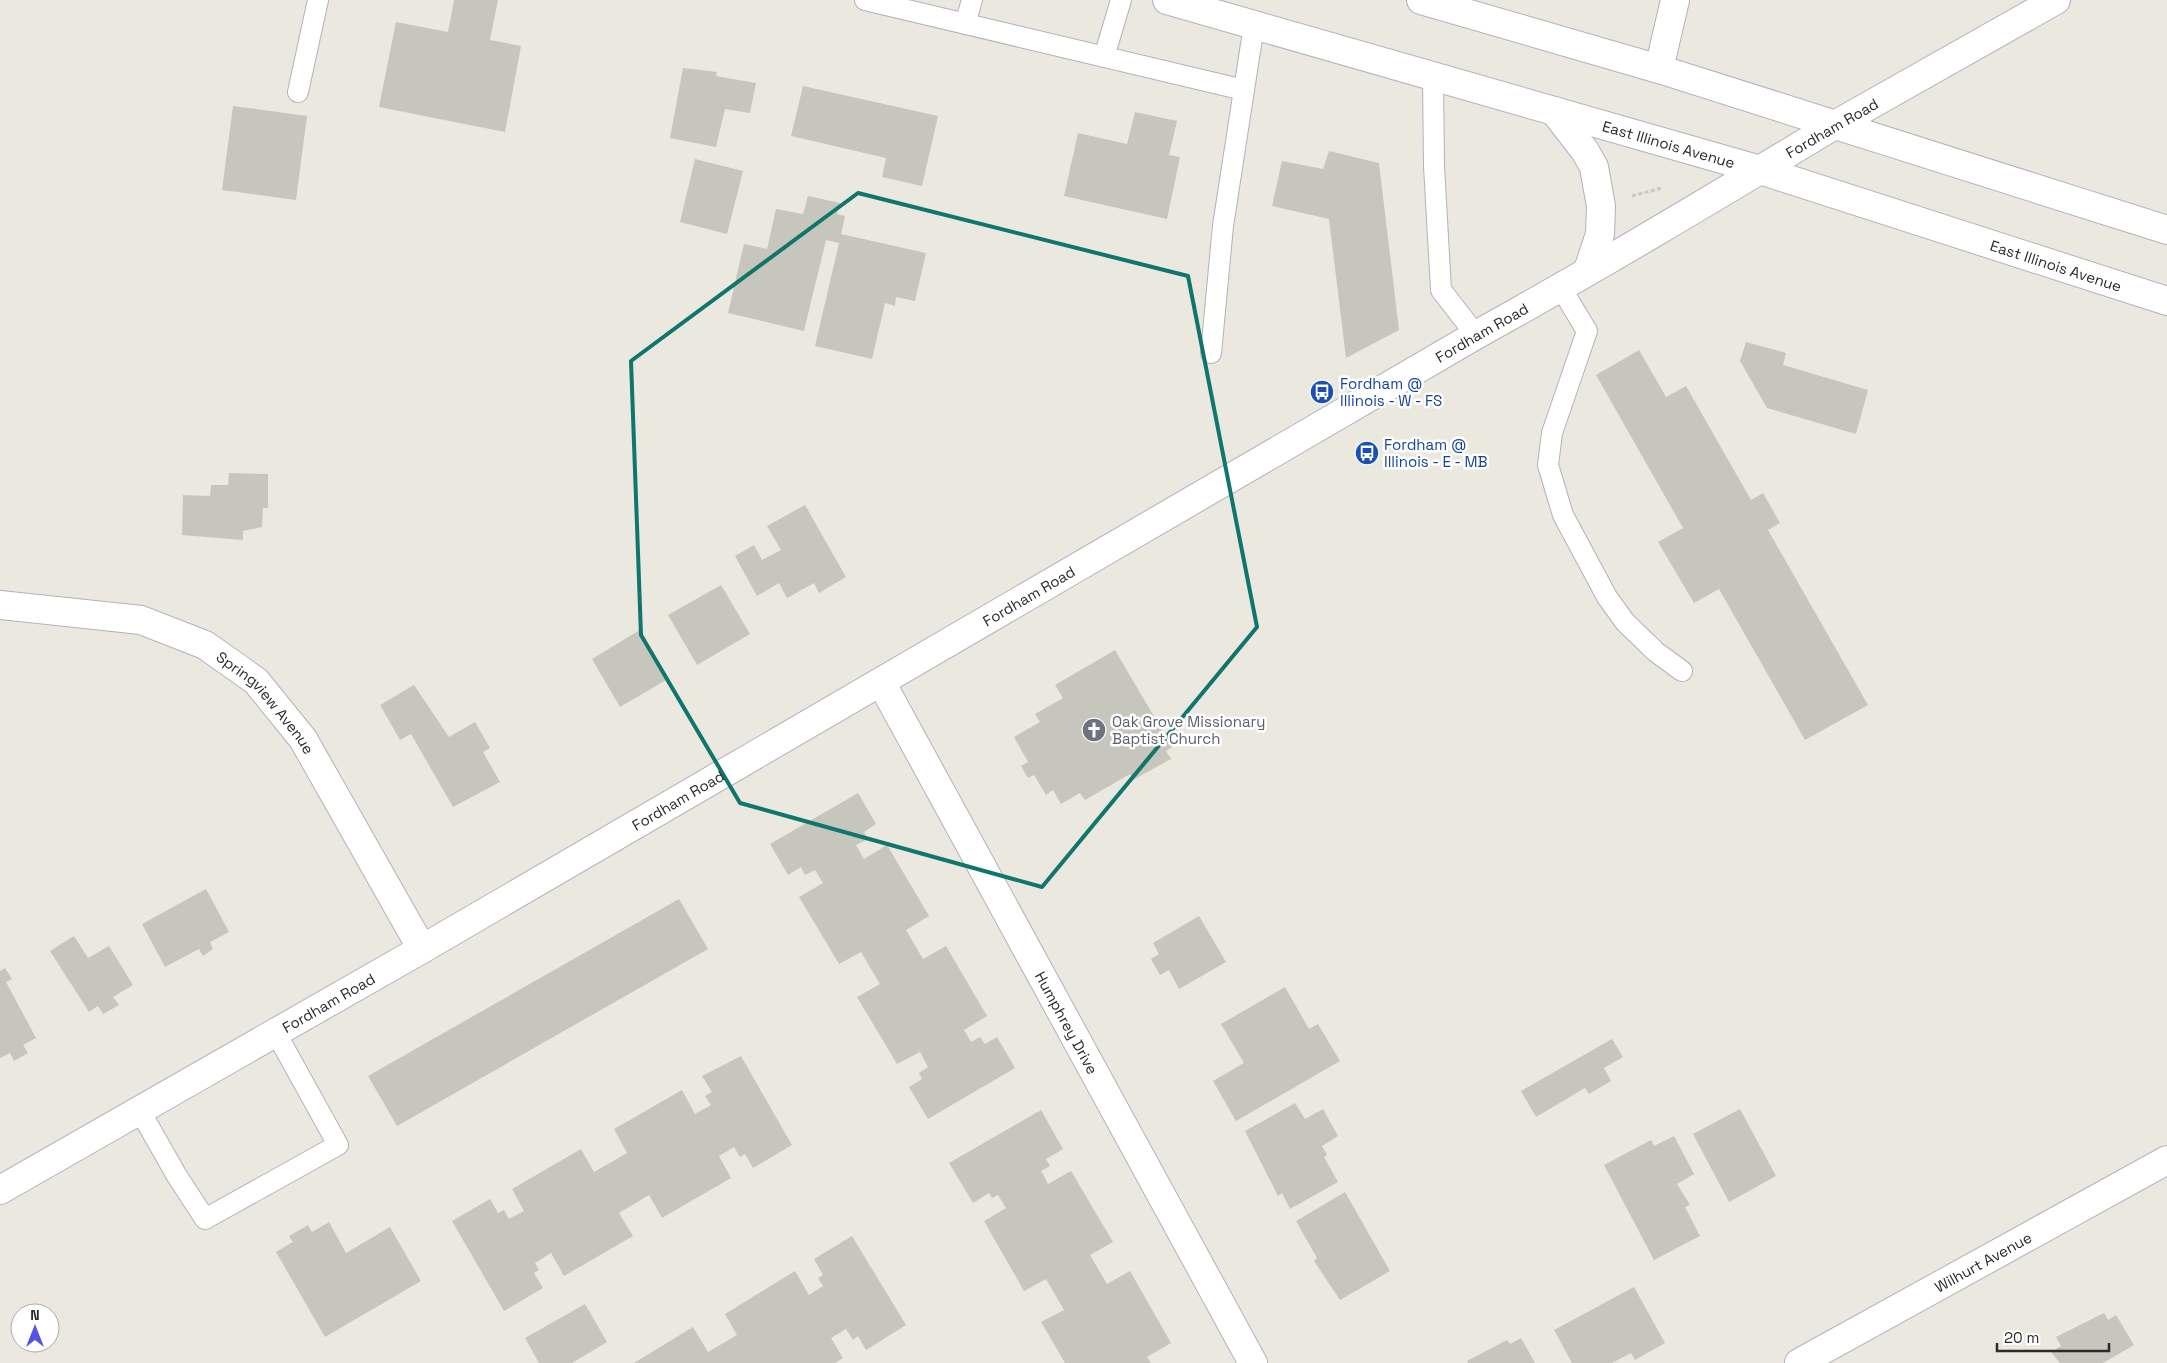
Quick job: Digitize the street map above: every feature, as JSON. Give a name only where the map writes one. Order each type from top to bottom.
[{"type":"street","name":"East Illinois Avenue","points":[[1167,0],[1760,170],[2167,301]]},
{"type":"street","points":[[1421,0],[1659,69],[1833,126],[2167,230]]},
{"type":"street","points":[[1659,69],[1675,0]]},
{"type":"street","name":"Fordham Road","points":[[0,1190],[422,949],[1476,335],[1561,288],[1588,270],[1833,126],[2056,0]]},
{"type":"street","points":[[1554,110],[1585,151],[1594,168],[1601,206],[1600,234],[1588,270]]},
{"type":"street","name":"Springview Avenue","points":[[0,605],[141,620],[205,645],[256,681],[303,738],[422,949]]},
{"type":"street","name":"Humphrey Drive","points":[[881,682],[1253,1363]]},
{"type":"street","name":"Wilhurt Avenue","points":[[1798,1363],[2167,1160]]},
{"type":"lane","points":[[298,92],[318,0]]},
{"type":"lane","points":[[865,0],[1244,90]]},
{"type":"lane","points":[[965,24],[972,0]]},
{"type":"lane","points":[[1104,57],[1121,0]]},
{"type":"lane","points":[[1211,353],[1223,226],[1254,25]]},
{"type":"lane","points":[[1433,76],[1434,166],[1440,290],[1476,335]]},
{"type":"lane","points":[[1561,288],[1587,331],[1552,433],[1548,465],[1563,515],[1607,596],[1625,622],[1656,652],[1682,671]]},
{"type":"lane","points":[[140,1111],[177,1176],[205,1219],[338,1145],[276,1032]]},
{"type":"path","points":[[1624,199],[1661,188],[1668,190]]},
{"type":"highlighted area","points":[[858,193],[1188,276],[1257,627],[1042,887],[740,803],[641,635],[631,361]]},
{"type":"building","points":[[454,0],[498,0],[490,40],[521,46],[505,132],[379,107],[396,22],[448,32]]},
{"type":"building","points":[[683,68],[717,72],[716,76],[756,83],[750,113],[725,109],[716,147],[670,138]]},
{"type":"building","points":[[803,86],[938,116],[922,186],[882,177],[886,158],[791,136]]},
{"type":"building","points":[[233,106],[307,116],[296,200],[222,190]]},
{"type":"building","points":[[1135,112],[1177,121],[1169,155],[1180,157],[1167,219],[1064,196],[1078,133],[1127,144]]},
{"type":"building","points":[[1329,151],[1379,163],[1399,330],[1346,358],[1329,219],[1272,206],[1282,161],[1323,169]]},
{"type":"building","points":[[695,159],[743,171],[727,234],[680,222]]},
{"type":"building","points":[[808,196],[840,203],[837,214],[845,216],[841,234],[926,253],[915,301],[896,297],[895,306],[885,303],[872,359],[815,346],[839,243],[826,240],[804,331],[728,313],[744,244],[767,249],[776,209],[803,214]]},
{"type":"building","points":[[1746,342],[1786,353],[1783,365],[1868,390],[1856,434],[1767,408],[1740,361]]},
{"type":"building","points":[[1639,350],[1666,397],[1686,386],[1751,500],[1763,493],[1780,523],[1768,530],[1868,705],[1805,740],[1719,589],[1694,603],[1658,542],[1683,528],[1596,375]]},
{"type":"building","points":[[229,473],[268,474],[268,508],[263,508],[262,527],[243,531],[243,540],[182,535],[183,495],[210,496],[211,485],[228,485]]},
{"type":"building","points":[[805,505],[846,577],[819,593],[814,583],[787,598],[779,583],[757,596],[735,556],[754,545],[762,560],[781,550],[767,526]]},
{"type":"building","points":[[721,585],[750,634],[697,665],[668,615]]},
{"type":"building","points":[[640,630],[668,679],[620,707],[592,659]]},
{"type":"building","name":"Oak Grove Missionary Baptist Church","points":[[1115,650],[1172,747],[1166,751],[1171,759],[1133,780],[1130,774],[1085,800],[1080,793],[1061,804],[1053,790],[1046,795],[1034,775],[1028,778],[1021,766],[1028,762],[1014,737],[1040,722],[1035,714],[1063,698],[1055,685]]},
{"type":"building","points":[[414,685],[449,737],[475,722],[490,748],[483,752],[500,782],[453,807],[411,734],[400,740],[380,705]]},
{"type":"building","points":[[858,793],[876,824],[864,832],[868,839],[856,845],[864,859],[887,845],[929,916],[906,930],[923,959],[946,946],[987,1016],[964,1030],[971,1042],[980,1037],[985,1044],[997,1037],[1015,1068],[928,1119],[909,1087],[922,1079],[919,1073],[928,1067],[920,1052],[897,1064],[857,997],[880,984],[861,952],[839,964],[799,897],[823,883],[815,870],[805,875],[801,867],[788,875],[770,844]]},
{"type":"building","points":[[206,889],[229,932],[210,942],[213,949],[203,956],[199,949],[165,967],[142,924]]},
{"type":"building","points":[[679,899],[708,949],[397,1126],[368,1076]]},
{"type":"building","points":[[1199,916],[1226,962],[1179,989],[1169,970],[1160,975],[1151,959],[1159,954],[1153,943]]},
{"type":"building","points":[[74,936],[88,958],[109,946],[133,985],[113,997],[119,1005],[103,1014],[98,1006],[89,1012],[50,951]]},
{"type":"building","points":[[5,968],[12,979],[6,982],[36,1038],[23,1045],[28,1053],[14,1061],[10,1053],[0,1058],[0,971]]},
{"type":"building","points":[[1285,987],[1309,1029],[1318,1024],[1340,1061],[1236,1121],[1213,1081],[1244,1063],[1221,1024]]},
{"type":"building","points":[[1612,1039],[1623,1057],[1604,1068],[1611,1081],[1589,1094],[1585,1088],[1536,1117],[1521,1091]]},
{"type":"building","points":[[741,1056],[792,1145],[753,1168],[745,1154],[740,1157],[734,1147],[719,1156],[731,1178],[662,1218],[649,1195],[619,1213],[633,1236],[564,1276],[551,1253],[535,1263],[539,1270],[534,1273],[543,1288],[504,1311],[452,1221],[490,1199],[498,1213],[504,1210],[509,1219],[524,1211],[512,1189],[581,1149],[594,1172],[627,1153],[614,1129],[682,1090],[695,1114],[711,1105],[705,1096],[712,1092],[702,1076]]},
{"type":"building","points":[[1295,1103],[1305,1119],[1323,1109],[1338,1136],[1322,1146],[1327,1155],[1324,1157],[1338,1182],[1290,1209],[1282,1193],[1278,1196],[1245,1131]]},
{"type":"building","points":[[1740,1109],[1776,1176],[1729,1202],[1693,1134]]},
{"type":"building","points":[[1041,1110],[1063,1149],[1046,1159],[1050,1166],[1041,1171],[1048,1184],[1071,1171],[1113,1242],[1090,1255],[1107,1284],[1130,1271],[1171,1343],[1147,1357],[1151,1363],[1065,1363],[1041,1322],[1064,1310],[1046,1279],[1024,1291],[984,1221],[1006,1208],[998,1195],[992,1198],[989,1193],[973,1203],[949,1163]]},
{"type":"building","points":[[1674,1136],[1694,1174],[1677,1184],[1690,1205],[1685,1207],[1700,1236],[1654,1260],[1604,1165],[1651,1140],[1654,1146]]},
{"type":"building","points":[[1345,1192],[1390,1271],[1340,1300],[1314,1261],[1317,1258],[1296,1221]]},
{"type":"building","points":[[329,1222],[346,1253],[390,1227],[421,1281],[325,1337],[276,1252],[293,1242],[289,1236],[308,1225],[312,1232]]},
{"type":"building","points":[[852,1236],[906,1325],[866,1350],[858,1336],[853,1340],[846,1329],[831,1338],[843,1358],[835,1363],[634,1363],[693,1327],[708,1352],[737,1335],[725,1314],[795,1271],[809,1295],[823,1286],[818,1278],[823,1275],[814,1259]]},
{"type":"building","points":[[1634,1287],[1665,1343],[1635,1360],[1631,1353],[1612,1363],[1572,1363],[1554,1330]]},
{"type":"building","points":[[585,1304],[607,1342],[572,1363],[539,1363],[525,1338]]},
{"type":"building","points":[[2104,1313],[2108,1320],[2116,1315],[2134,1345],[2103,1363],[2060,1363],[2051,1352],[2061,1346],[2056,1337]]},
{"type":"building","points":[[1521,1338],[1535,1363],[1468,1363],[1467,1361],[1507,1340],[1510,1344]]},
{"type":"place","name":"Fordham @ Illinois - W - FS","points":[[1322,392]]},
{"type":"place","name":"Fordham @ Illinois - E - MB","points":[[1367,453]]},
{"type":"place","name":"Oak Grove Missionary Baptist Church","points":[[1094,730]]}]
